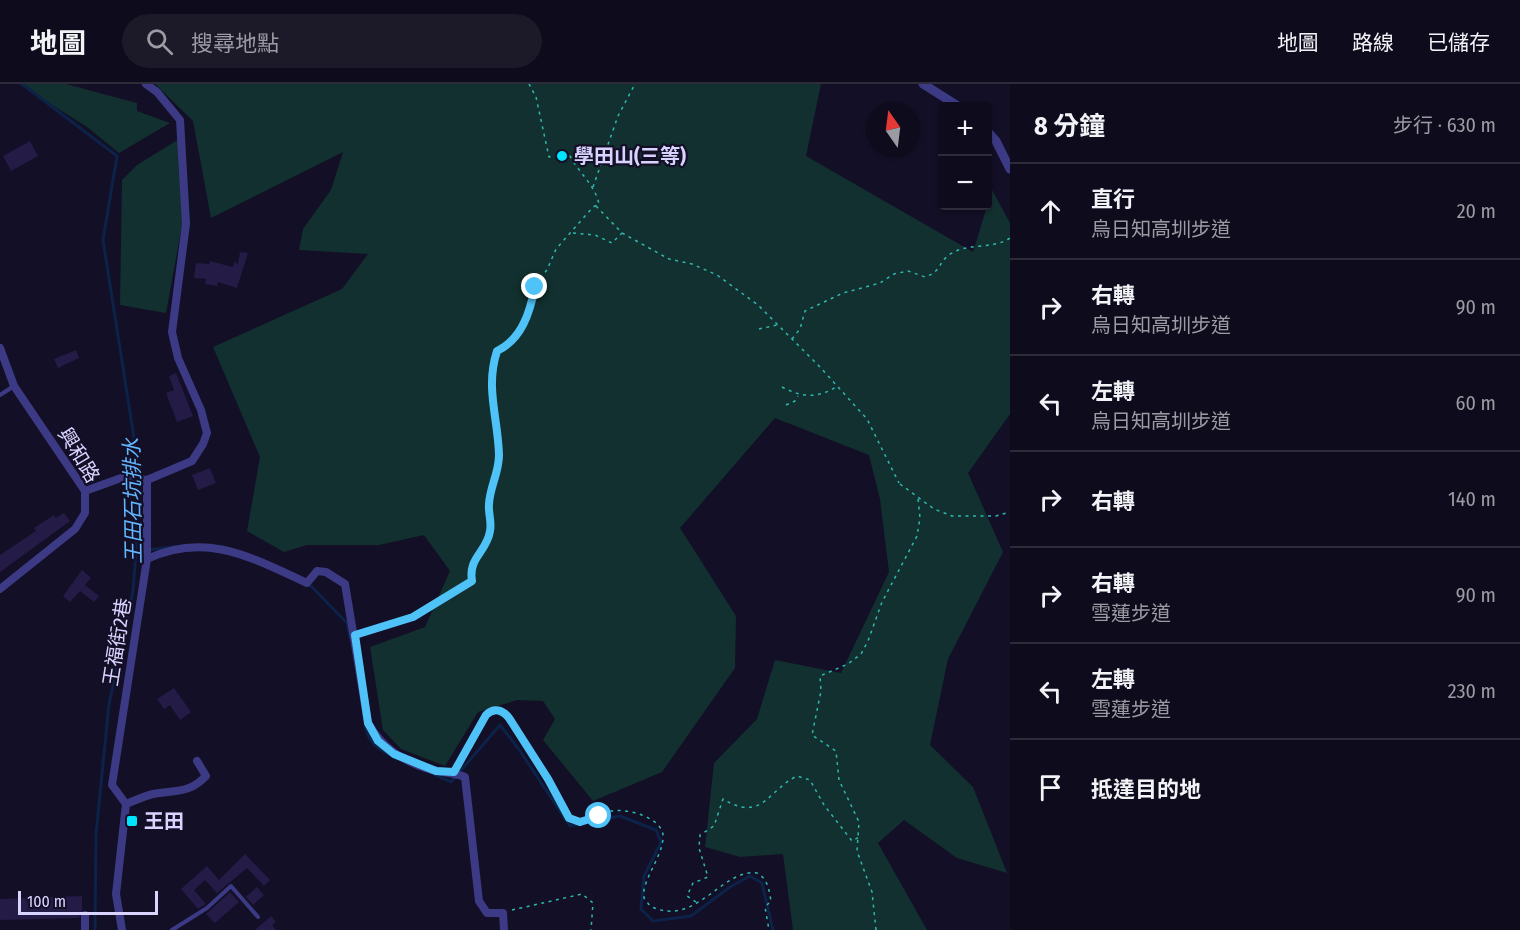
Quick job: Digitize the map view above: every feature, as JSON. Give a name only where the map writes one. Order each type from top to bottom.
[{"type":"street","points":[[86,491],[121,478],[147,480],[192,461],[207,433],[201,410],[178,358],[172,332],[186,224],[180,120],[157,92],[146,84]]},
{"type":"street","points":[[923,84],[952,102]]},
{"type":"street","points":[[992,137],[1010,169]]},
{"type":"street","name":"興和路","points":[[0,348],[14,386],[86,491],[85,513],[75,529],[0,589]]},
{"type":"street","name":"王福街2巷","points":[[126,804],[112,785],[147,553],[147,480]]},
{"type":"street","points":[[147,553],[197,545],[240,552],[307,583],[317,571],[326,572],[345,584],[368,723],[378,741],[394,754],[436,771],[454,772],[465,777],[479,901],[487,914],[502,913],[504,930]]},
{"type":"street","points":[[122,930],[116,894],[126,804],[153,794],[174,794],[192,788],[206,776],[197,762]]},
{"type":"street","points":[[85,915],[85,930]]},
{"type":"lane","points":[[0,395],[14,386]]},
{"type":"lane","points":[[172,930],[207,908],[231,885],[258,916]]},
{"type":"path","points":[[355,635],[413,617],[472,581],[470,569],[490,533],[490,492],[498,476],[499,453],[491,371],[497,351],[510,343],[521,330],[537,282],[547,270],[556,249],[599,202],[570,156],[563,154],[549,157],[536,97],[529,84]]},
{"type":"path","points":[[592,188],[618,116],[635,84]]},
{"type":"path","points":[[596,206],[622,233],[669,259],[692,264],[717,275],[738,288],[777,324],[867,419],[900,483],[934,510],[952,516],[996,516],[1010,512]]},
{"type":"path","points":[[572,233],[595,235],[609,243],[619,239],[622,233]]},
{"type":"path","points":[[791,339],[800,329],[805,311],[820,302],[880,282],[894,274],[908,271],[925,277],[937,273],[950,255],[982,245],[1002,244],[1010,238]]},
{"type":"path","points":[[759,329],[777,324]]},
{"type":"path","points":[[782,387],[799,396],[812,396],[837,386]]},
{"type":"path","points":[[786,405],[795,401],[799,396]]},
{"type":"path","points":[[876,930],[872,892],[857,851],[859,822],[839,780],[836,751],[812,735],[821,691],[820,676],[848,664],[861,654],[868,642],[882,602],[917,536],[920,518],[918,498]]},
{"type":"path","points":[[454,772],[486,715],[493,710],[500,711],[509,718],[572,821],[584,821],[610,812],[625,811],[652,820],[660,827],[664,833],[663,843],[644,890],[648,904],[669,912],[697,903],[742,874],[757,873],[766,880],[769,891],[771,901],[765,907],[769,930]]},
{"type":"path","points":[[697,903],[687,896],[693,883],[708,877],[699,848],[700,835],[714,826],[723,799],[734,806],[750,808],[765,802],[776,794],[784,782],[797,776],[810,780],[824,805],[852,841],[859,837]]},
{"type":"path","points":[[502,913],[582,894],[592,903],[591,930]]},
{"type":"green space","points":[[19,84],[66,84],[137,103],[137,111],[170,123],[119,153],[87,127]]},
{"type":"green space","points":[[155,84],[821,84],[806,156],[973,252],[986,210],[992,210],[992,190],[1010,223],[1010,414],[968,473],[1003,552],[948,659],[930,745],[973,787],[1007,873],[957,858],[904,820],[878,843],[927,930],[793,930],[783,854],[740,857],[705,847],[714,763],[757,719],[775,660],[841,673],[889,572],[880,499],[869,455],[775,418],[680,528],[736,616],[735,668],[662,772],[593,801],[543,740],[555,719],[543,701],[517,700],[478,712],[445,766],[401,749],[383,730],[370,647],[425,627],[450,571],[424,535],[379,545],[307,545],[284,552],[247,531],[260,457],[213,347],[342,289],[368,254],[299,250],[303,229],[331,190],[343,152],[211,218],[193,121]]},
{"type":"green space","points":[[179,139],[188,193],[166,313],[120,305],[122,180],[137,165]]},
{"type":"building","points":[[30,141],[38,156],[11,171],[3,156]]},
{"type":"building","points":[[240,252],[248,253],[237,288],[218,282],[217,286],[205,284],[206,279],[194,278],[196,263],[209,264],[210,261],[233,267],[234,262],[238,264]]},
{"type":"building","points":[[76,350],[79,358],[58,368],[54,359]]},
{"type":"building","points":[[176,373],[193,416],[177,422],[166,393],[174,390],[169,376]]},
{"type":"building","points":[[210,468],[216,483],[198,490],[192,475]]},
{"type":"building","points":[[64,513],[70,521],[0,572],[0,555],[36,531],[34,528],[54,515],[56,518]]},
{"type":"building","points":[[82,570],[91,578],[85,585],[99,596],[94,602],[80,591],[70,602],[63,596]]},
{"type":"building","points":[[174,688],[191,712],[180,720],[170,705],[164,709],[157,699]]},
{"type":"building","points":[[245,854],[270,880],[264,886],[247,868],[217,893],[205,880],[194,890],[206,904],[198,909],[181,889],[207,866],[219,880]]},
{"type":"building","points":[[257,887],[264,895],[253,905],[246,897]]},
{"type":"building","points":[[230,892],[239,902],[215,923],[206,914]]},
{"type":"building","points":[[82,896],[82,910],[79,918],[0,920],[0,899]]},
{"type":"building","points":[[271,916],[276,922],[272,925],[276,930],[255,930]]},
{"type":"waterway","name":"王田石坑排水","points":[[22,84],[117,156],[103,240],[137,457],[136,551],[133,591],[109,704],[96,834],[95,930]]},
{"type":"waterway","points":[[136,551],[193,545]]},
{"type":"waterway","points":[[309,584],[347,623],[350,637]]},
{"type":"waterway","points":[[365,723],[372,742],[398,759]]},
{"type":"waterway","points":[[429,772],[451,782],[500,725],[570,826],[620,816],[656,830],[661,842],[644,876],[641,909],[653,921],[691,916],[730,887],[750,876],[762,883],[773,930]]},
{"type":"place","name":"學田山(三等)","points":[[562,156]]},
{"type":"place","name":"王田","points":[[132,821]]},
{"type":"route","points":[[535,287],[521,330],[515,339],[497,351],[491,371],[499,453],[498,476],[490,492],[490,533],[470,569],[472,581],[413,617],[355,635],[368,723],[378,741],[394,754],[436,771],[454,772],[486,715],[493,710],[500,711],[509,718],[511,725],[548,779],[566,815],[576,822],[599,816]]}]
